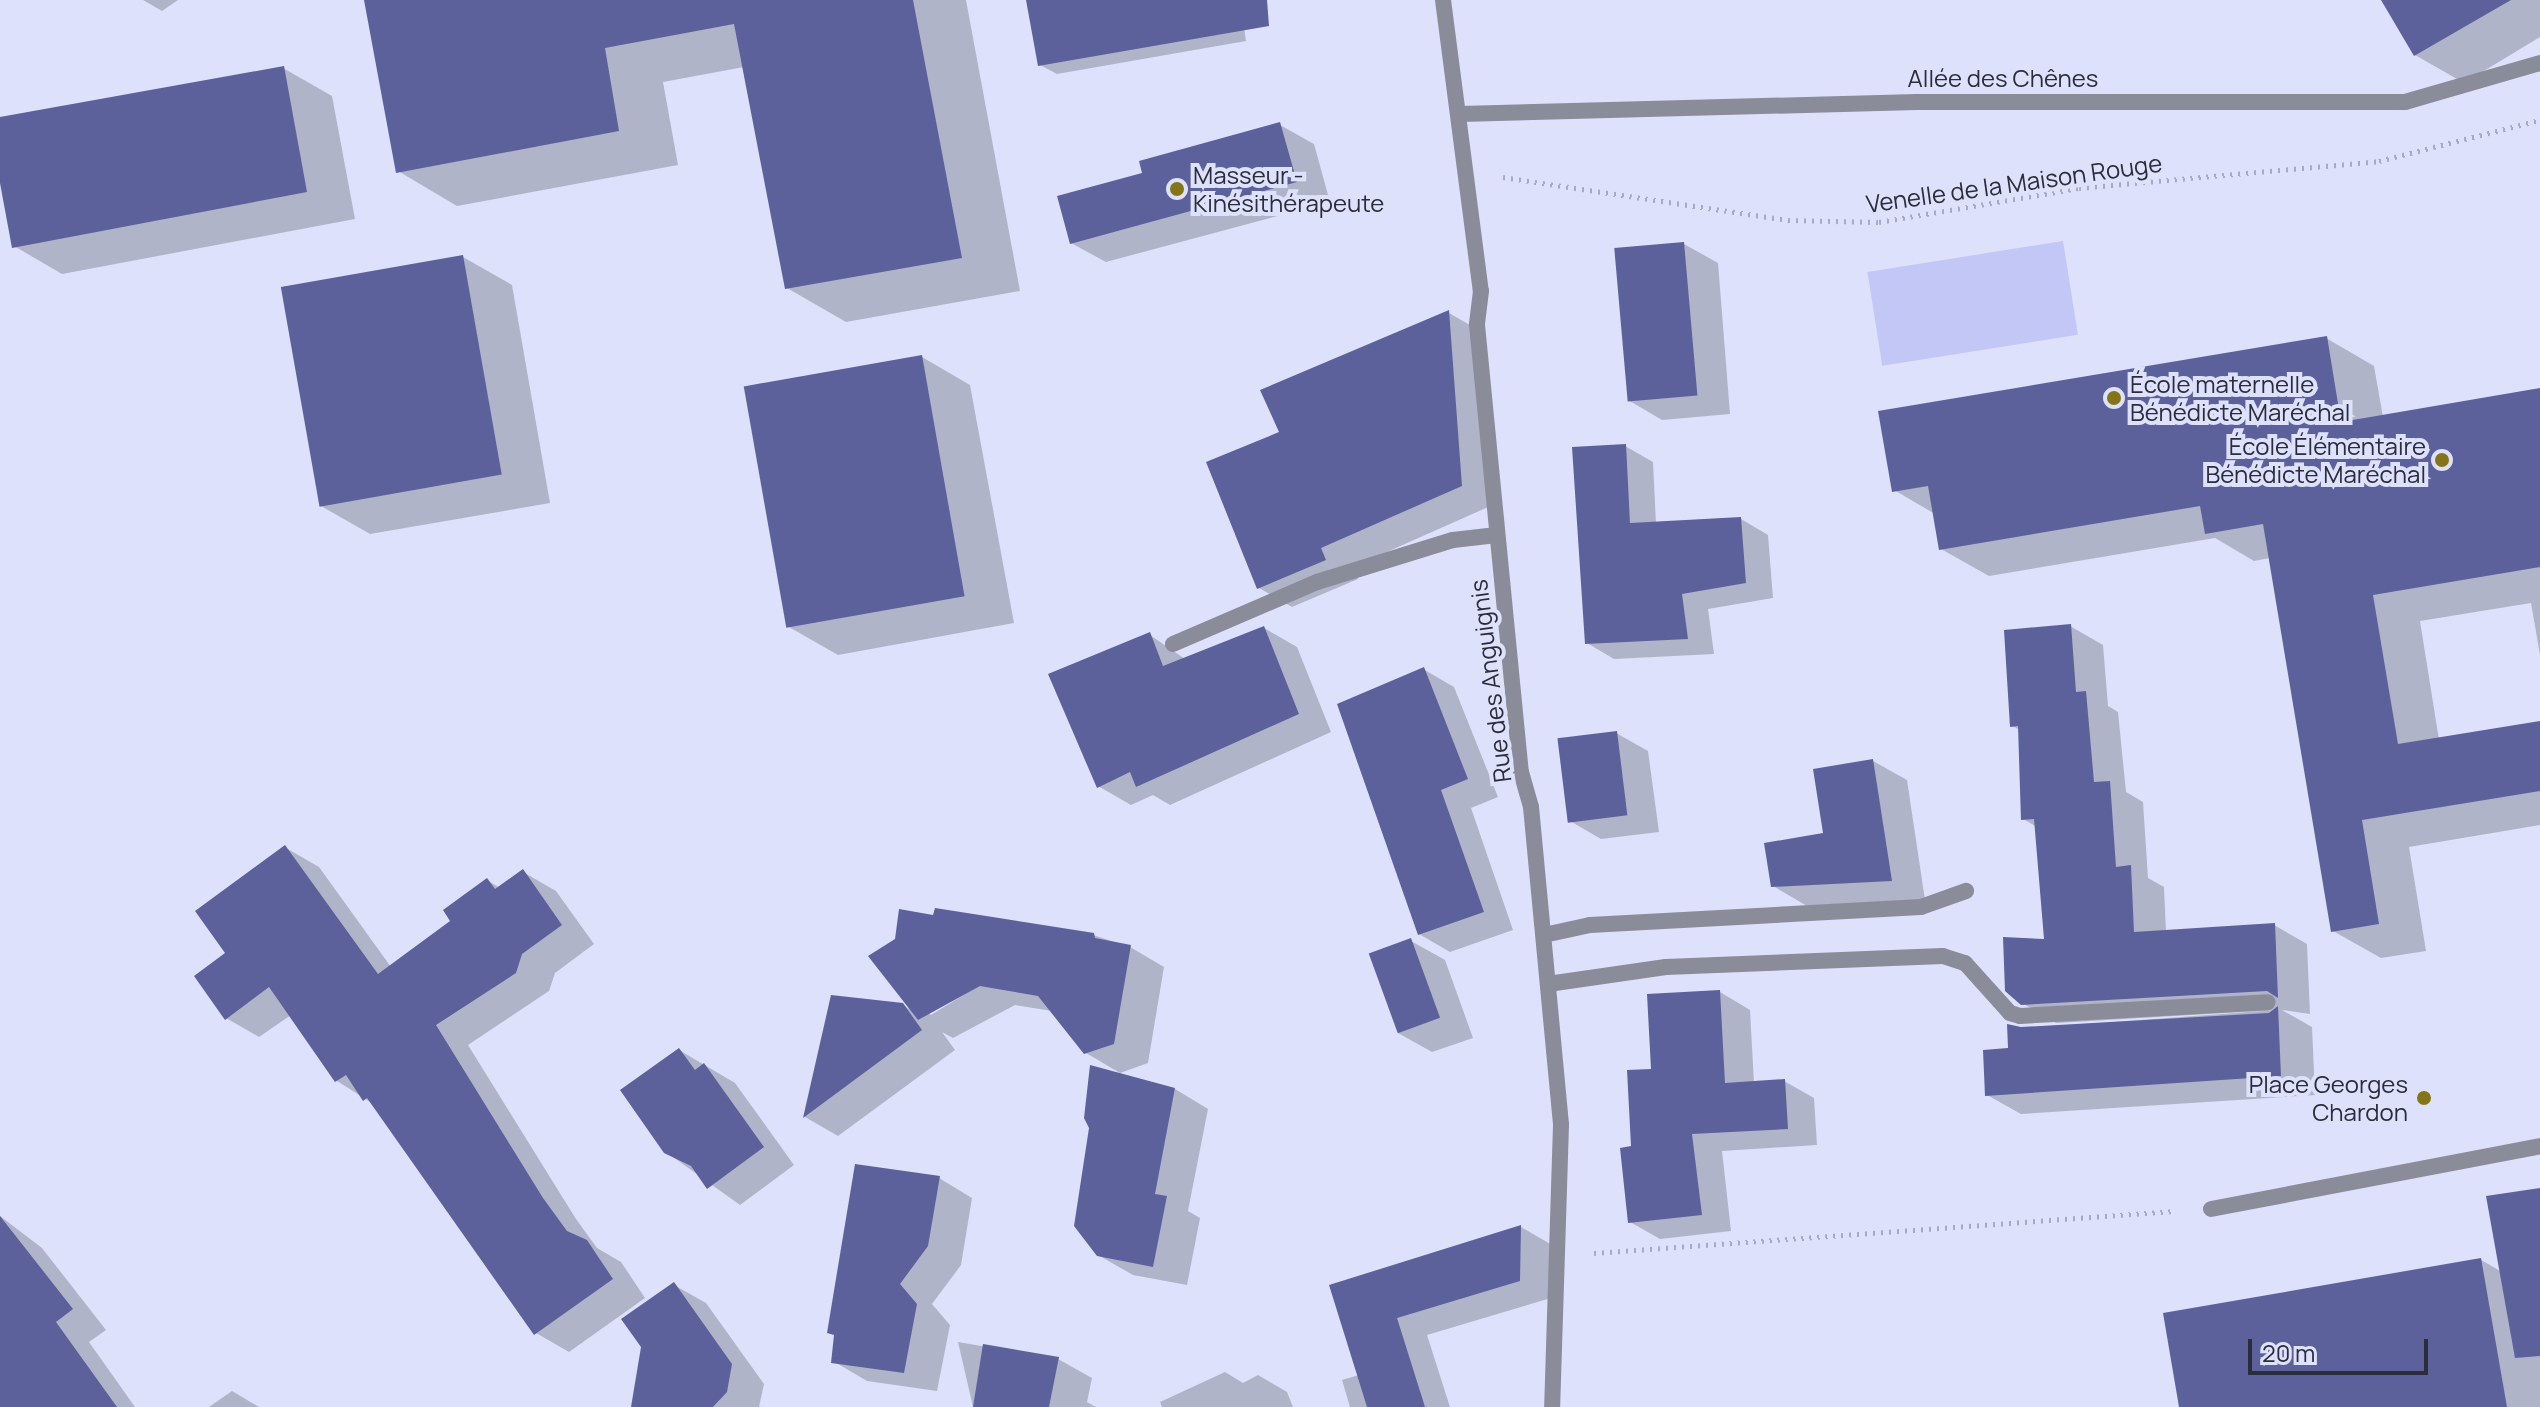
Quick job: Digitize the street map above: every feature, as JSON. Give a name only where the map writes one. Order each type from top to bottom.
[{"type":"street","name":"Rue des Anguignis","points":[[1443,0],[1481,291],[1477,325],[1497,535],[1521,772],[1531,807],[1561,1125],[1552,1407]]},
{"type":"street","name":"Allée des Chênes","points":[[1460,114],[1917,102],[2405,102],[2540,63]]},
{"type":"street","points":[[1173,644],[1317,582],[1453,540],[1497,535]]},
{"type":"street","points":[[1544,935],[1590,925],[1921,907],[1966,891]]},
{"type":"street","points":[[1548,984],[1666,967],[1943,956],[1965,963],[2010,1013],[2020,1016],[2268,1002]]},
{"type":"street","points":[[2211,1209],[2540,1146]]},
{"type":"path","name":"Venelle de la Maison Rouge","points":[[1490,178],[1535,178],[1788,220],[1879,222],[2079,188],[2379,161],[2540,120]]},
{"type":"path","points":[[1581,1254],[2211,1209]]},
{"type":"shaded area","points":[[2063,241],[2078,335],[1882,366],[1867,272]]},
{"type":"building","points":[[364,0],[913,0],[962,258],[785,289],[734,24],[605,48],[619,131],[396,173]]},
{"type":"building","points":[[1026,0],[1267,0],[1269,26],[1038,66]]},
{"type":"building","points":[[2381,0],[2511,0],[2414,56]]},
{"type":"building","points":[[284,66],[307,192],[12,248],[0,183],[0,117]]},
{"type":"building","name":"Masseur - Kinésithérapeute","points":[[1280,122],[1297,182],[1070,244],[1057,196],[1142,173],[1139,161]]},
{"type":"building","points":[[1684,242],[1697,395],[1628,402],[1614,248]]},
{"type":"building","points":[[463,255],[502,475],[320,507],[281,287]]},
{"type":"building","points":[[1449,310],[1462,486],[1321,548],[1326,560],[1257,589],[1206,462],[1279,432],[1260,390]]},
{"type":"building","points":[[2327,336],[2341,422],[2540,388],[2540,567],[2373,595],[2398,744],[2540,721],[2540,791],[2362,820],[2379,924],[2331,932],[2263,524],[2205,534],[2200,506],[1939,550],[1928,486],[1892,492],[1878,411]]},
{"type":"building","points":[[922,355],[965,596],[786,628],[744,386]]},
{"type":"building","points":[[1626,444],[1630,523],[1741,517],[1746,583],[1682,594],[1688,639],[1585,644],[1572,447]]},
{"type":"building","points":[[2071,624],[2076,692],[2086,691],[2094,782],[2110,781],[2116,867],[2131,865],[2134,932],[2275,923],[2278,998],[2267,991],[2021,1005],[2005,991],[2003,937],[2044,939],[2034,819],[2021,820],[2018,726],[2010,727],[2004,630]]},
{"type":"building","points":[[1264,626],[1299,714],[1136,787],[1130,772],[1097,788],[1048,674],[1150,632],[1163,666]]},
{"type":"building","points":[[1424,667],[1468,779],[1441,790],[1484,912],[1418,935],[1337,704]]},
{"type":"building","points":[[1617,731],[1627,815],[1568,823],[1557,738]]},
{"type":"building","points":[[1873,759],[1892,881],[1771,887],[1764,843],[1823,833],[1813,769]]},
{"type":"building","points":[[285,845],[378,974],[450,921],[443,910],[487,878],[495,889],[523,869],[562,925],[522,954],[516,973],[436,1025],[543,1198],[567,1231],[587,1240],[613,1279],[534,1335],[367,1098],[363,1101],[346,1075],[335,1082],[269,987],[225,1020],[194,976],[225,953],[195,911]]},
{"type":"building","points":[[935,908],[1094,933],[1095,938],[1131,945],[1114,1044],[1084,1054],[1038,996],[980,986],[918,1020],[868,956],[895,939],[899,909],[933,915]]},
{"type":"building","points":[[1411,938],[1440,1018],[1398,1033],[1369,953]]},
{"type":"building","points":[[1720,990],[1725,1083],[1785,1079],[1788,1129],[1692,1134],[1702,1215],[1628,1223],[1620,1148],[1631,1146],[1627,1070],[1651,1069],[1647,994]]},
{"type":"building","points":[[831,995],[903,1003],[922,1030],[803,1118]]},
{"type":"building","points":[[2278,1006],[2281,1076],[1985,1096],[1983,1050],[2008,1048],[2007,1024],[2021,1027],[2269,1013]]},
{"type":"building","points":[[679,1048],[695,1070],[704,1063],[764,1147],[707,1189],[691,1166],[664,1153],[620,1090]]},
{"type":"building","points":[[1090,1065],[1175,1088],[1155,1194],[1167,1196],[1153,1267],[1097,1256],[1074,1226],[1089,1128],[1084,1118]]},
{"type":"building","points":[[855,1164],[940,1176],[928,1246],[900,1284],[917,1304],[904,1373],[831,1363],[834,1335],[827,1333]]},
{"type":"building","points":[[2540,1188],[2540,1356],[2515,1358],[2486,1196]]},
{"type":"building","points":[[0,1216],[73,1309],[56,1322],[117,1407],[0,1407]]},
{"type":"building","points":[[1521,1225],[1520,1281],[1397,1318],[1425,1407],[1367,1407],[1329,1285]]},
{"type":"building","points":[[2481,1258],[2507,1407],[2179,1407],[2163,1313]]},
{"type":"building","points":[[674,1282],[732,1364],[727,1392],[713,1407],[631,1407],[641,1347],[621,1319]]},
{"type":"building","points":[[983,1344],[1059,1357],[1049,1407],[973,1407]]},
{"type":"place","name":"Masseur - Kinésithérapeute","points":[[1177,189]]},
{"type":"place","name":"École maternelle Bénédicte Maréchal","points":[[2114,398]]},
{"type":"place","name":"École Élémentaire Bénédicte Maréchal","points":[[2442,460]]},
{"type":"place","name":"Place Georges Chardon","points":[[2424,1098]]}]
